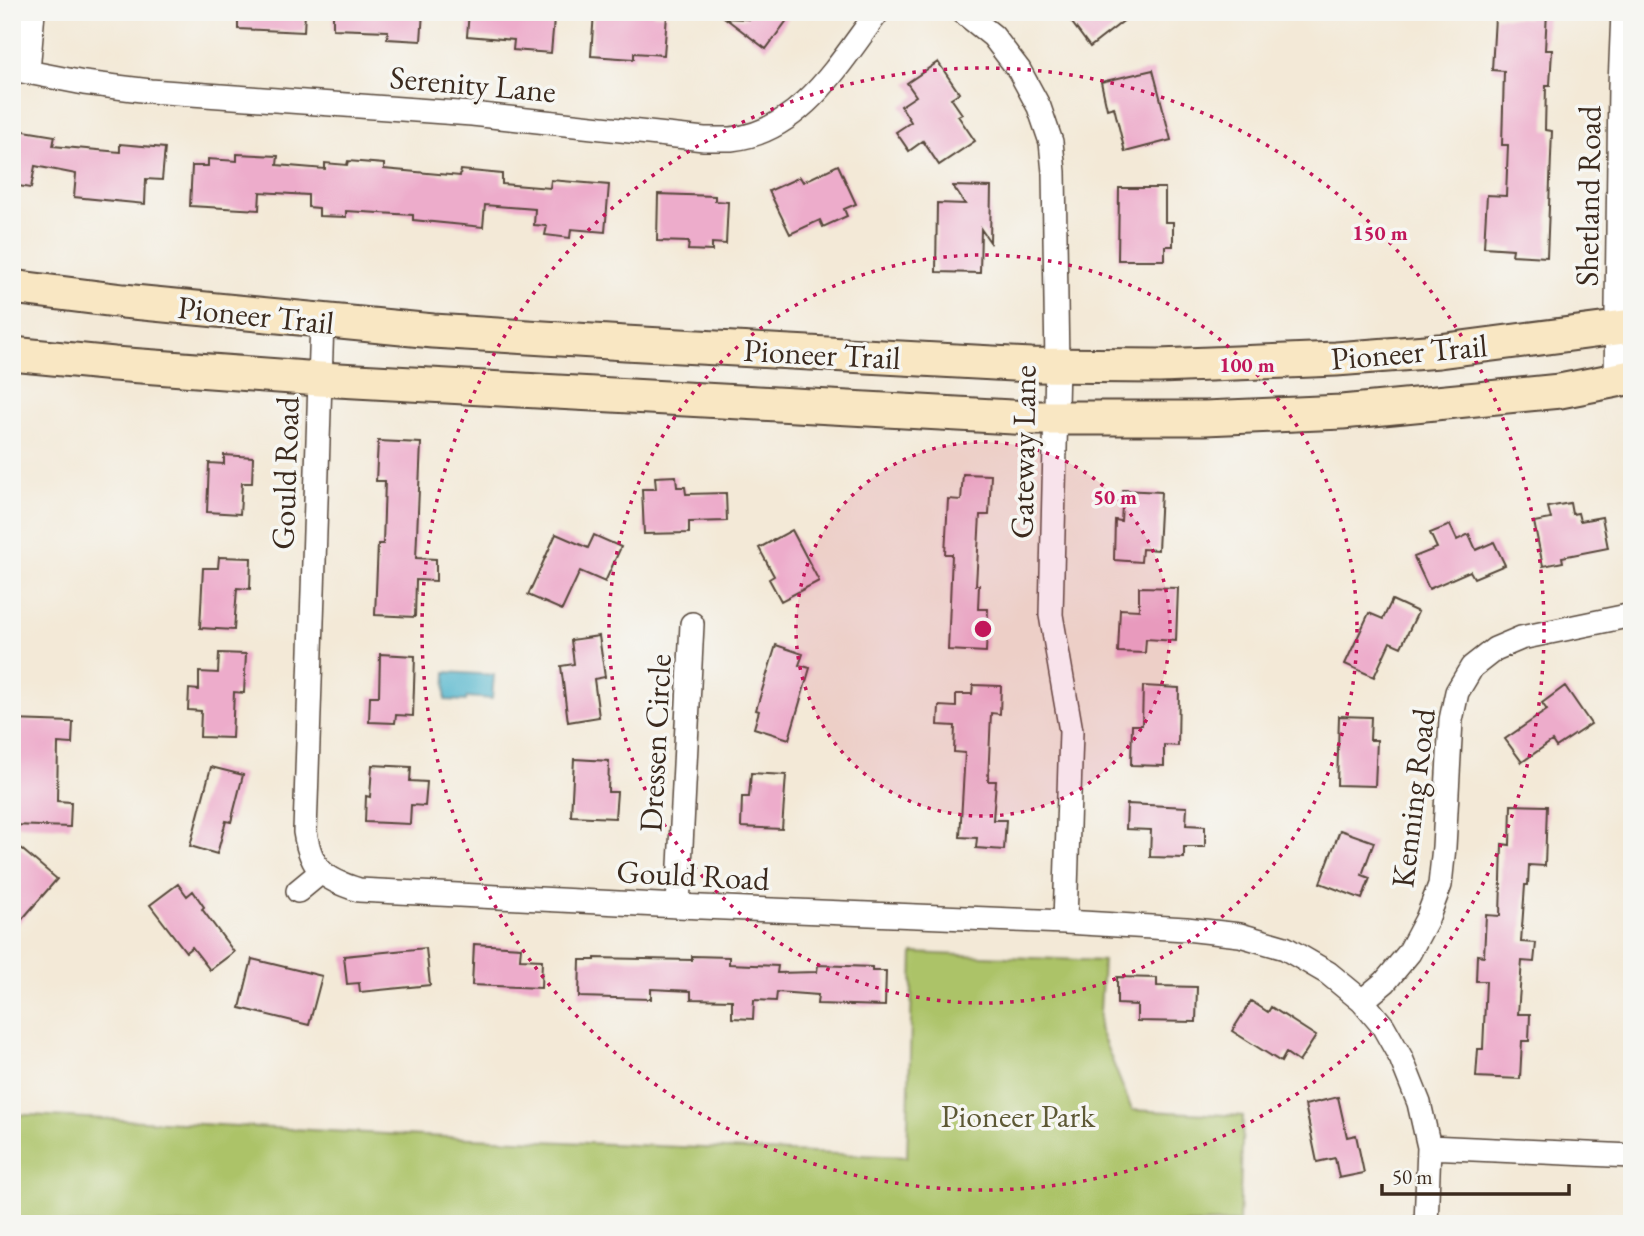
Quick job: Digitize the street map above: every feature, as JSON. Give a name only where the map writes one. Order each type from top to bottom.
[{"type":"main road","name":"Pioneer Trail","points":[[12,287],[122,301],[433,331],[1057,365],[1159,366],[1336,359],[1452,350],[1624,328]]},
{"type":"main road","name":"Pioneer Trail","points":[[12,354],[320,379],[1056,418],[1205,418],[1342,412],[1560,391],[1624,379]]},
{"type":"street","points":[[20,71],[33,12]]},
{"type":"street","name":"Serenity Lane","points":[[20,71],[149,91],[471,114],[704,139],[733,139],[758,132],[783,120],[803,105],[820,89],[878,12]]},
{"type":"street","name":"Gateway Lane","points":[[963,12],[993,36],[1019,70],[1039,107],[1051,142],[1055,173],[1057,365],[1051,615],[1070,731],[1065,922]]},
{"type":"street","name":"Shetland Road","points":[[1623,12],[1626,86],[1618,293],[1624,328],[1624,379]]},
{"type":"street","name":"Gould Road","points":[[322,321],[305,832],[309,853],[321,872],[339,884],[359,890],[1186,929],[1240,935],[1285,948],[1328,973],[1362,1001],[1383,1026],[1401,1058],[1419,1103],[1429,1147],[1426,1224]]},
{"type":"street","name":"Kenning Road","points":[[1362,1001],[1385,982],[1409,953],[1427,919],[1440,885],[1451,720],[1457,692],[1472,667],[1496,649],[1521,638],[1632,615]]},
{"type":"street","name":"Dressen Circle","points":[[678,906],[692,624]]},
{"type":"street","points":[[298,891],[321,872]]},
{"type":"street","points":[[1429,1147],[1632,1156]]},
{"type":"green space","name":"Pioneer Park","points":[[913,953],[1103,961],[1099,1028],[1132,1110],[1243,1116],[1239,1222],[12,1224],[12,1114],[423,1136],[907,1157]]},
{"type":"water","points":[[446,672],[494,675],[492,699],[467,697],[466,701],[445,700]]},
{"type":"building","points":[[238,12],[305,12],[304,32],[238,29]]},
{"type":"building","points":[[333,12],[423,12],[421,41],[387,39],[388,31],[333,29]]},
{"type":"building","points":[[469,12],[540,12],[540,18],[554,19],[551,53],[513,50],[514,40],[467,36]]},
{"type":"building","points":[[594,12],[653,12],[667,15],[664,55],[634,53],[634,59],[591,56]]},
{"type":"building","points":[[739,12],[793,12],[766,49],[725,18],[748,19]]},
{"type":"building","points":[[1064,12],[1135,12],[1090,47]]},
{"type":"building","points":[[1528,12],[1547,12],[1545,50],[1552,50],[1550,85],[1546,85],[1545,130],[1552,131],[1547,257],[1512,255],[1513,249],[1484,247],[1487,195],[1506,196],[1508,145],[1502,145],[1504,71],[1492,70],[1495,17],[1528,18]]},
{"type":"building","points":[[938,62],[959,93],[951,98],[962,114],[958,116],[975,141],[939,165],[923,141],[909,151],[896,132],[911,122],[901,106],[916,96],[907,83]]},
{"type":"building","points":[[1153,70],[1171,140],[1125,152],[1114,107],[1107,109],[1101,82]]},
{"type":"building","points":[[12,129],[55,136],[53,146],[120,152],[120,144],[165,148],[162,180],[146,179],[145,204],[74,197],[76,174],[35,166],[31,188],[12,185]]},
{"type":"building","points":[[237,154],[278,156],[277,165],[325,169],[325,163],[347,165],[348,161],[384,164],[384,169],[460,176],[461,170],[502,174],[502,184],[550,188],[551,180],[609,185],[605,232],[571,229],[570,238],[545,235],[547,226],[534,225],[535,209],[485,205],[483,227],[413,220],[413,215],[346,211],[346,217],[319,216],[319,208],[308,207],[308,195],[260,192],[259,210],[190,206],[192,166],[208,166],[208,159],[237,161]]},
{"type":"building","points":[[838,165],[856,204],[844,209],[847,216],[823,227],[820,220],[790,234],[769,191],[800,177],[803,182]]},
{"type":"building","points":[[953,186],[991,187],[990,242],[981,229],[980,273],[936,272],[937,203],[965,204]]},
{"type":"building","points":[[1119,188],[1165,188],[1165,222],[1173,222],[1173,246],[1165,246],[1165,260],[1118,260]]},
{"type":"building","points":[[658,194],[715,196],[715,201],[728,202],[726,244],[712,243],[712,251],[688,250],[689,242],[657,241]]},
{"type":"building","points":[[378,441],[421,443],[416,558],[436,559],[436,581],[416,580],[415,617],[375,615],[378,544],[383,544],[385,481],[376,481]]},
{"type":"building","points":[[224,455],[253,457],[252,483],[242,483],[240,514],[207,512],[209,463],[224,464]]},
{"type":"building","points":[[963,474],[991,475],[989,515],[980,515],[976,585],[979,585],[978,609],[988,609],[986,652],[948,650],[952,554],[945,554],[948,499],[961,500]]},
{"type":"building","points":[[676,476],[677,487],[685,487],[686,494],[726,493],[727,521],[689,522],[689,533],[644,534],[642,489],[656,489],[655,477]]},
{"type":"building","points":[[1123,490],[1161,492],[1158,550],[1142,549],[1141,562],[1114,560],[1115,520],[1121,521]]},
{"type":"building","points":[[1570,503],[1572,514],[1578,513],[1580,521],[1602,517],[1608,548],[1562,557],[1563,562],[1543,566],[1534,522],[1551,519],[1548,507]]},
{"type":"building","points":[[1450,525],[1457,540],[1469,534],[1476,550],[1494,542],[1505,565],[1474,578],[1470,571],[1429,589],[1414,557],[1437,548],[1430,533]]},
{"type":"building","points":[[792,530],[819,581],[781,601],[769,579],[774,576],[759,548]]},
{"type":"building","points":[[556,534],[588,548],[594,535],[621,547],[605,582],[580,571],[562,610],[528,595]]},
{"type":"building","points":[[219,557],[251,558],[250,589],[237,588],[234,630],[200,628],[203,568],[218,568]]},
{"type":"building","points":[[1139,587],[1178,588],[1176,641],[1146,639],[1145,653],[1118,652],[1120,609],[1139,610]]},
{"type":"building","points":[[1392,600],[1418,612],[1401,647],[1390,642],[1374,677],[1345,664],[1369,613],[1383,619]]},
{"type":"building","points":[[599,636],[605,677],[594,679],[599,717],[568,722],[561,666],[574,664],[571,640]]},
{"type":"building","points":[[776,645],[803,654],[799,665],[810,668],[789,739],[754,728],[759,711],[756,710]]},
{"type":"building","points":[[219,653],[246,654],[244,693],[234,692],[232,738],[200,737],[201,711],[188,710],[189,689],[199,690],[199,672],[218,673]]},
{"type":"building","points":[[380,654],[415,656],[413,716],[396,715],[395,723],[369,722],[370,696],[379,696]]},
{"type":"building","points":[[973,685],[1001,686],[1000,714],[991,713],[988,781],[996,781],[993,820],[1006,820],[1004,850],[976,848],[977,838],[960,837],[965,753],[954,752],[955,726],[938,725],[939,706],[956,707],[956,694],[972,694]]},
{"type":"building","points":[[1143,686],[1179,688],[1178,746],[1164,745],[1164,766],[1131,765],[1132,725],[1142,725]]},
{"type":"building","points":[[1565,686],[1591,724],[1556,747],[1552,741],[1522,762],[1505,739],[1547,710],[1542,703]]},
{"type":"building","points":[[1339,716],[1371,717],[1370,740],[1377,740],[1375,786],[1337,785]]},
{"type":"building","points":[[12,720],[73,722],[72,744],[58,743],[57,801],[71,802],[70,827],[12,825]]},
{"type":"building","points":[[574,759],[609,761],[608,792],[617,792],[615,818],[571,816]]},
{"type":"building","points":[[372,765],[411,767],[410,781],[427,782],[425,806],[411,805],[410,824],[365,822],[366,796],[370,797]]},
{"type":"building","points":[[211,767],[243,775],[231,822],[226,821],[217,854],[190,846]]},
{"type":"building","points":[[751,773],[786,775],[782,829],[741,827],[742,797],[749,797]]},
{"type":"building","points":[[1127,804],[1187,807],[1186,825],[1205,826],[1205,847],[1184,847],[1184,858],[1150,857],[1151,830],[1126,829]]},
{"type":"building","points":[[1511,805],[1547,806],[1545,866],[1529,865],[1528,885],[1525,885],[1521,942],[1536,943],[1534,962],[1522,961],[1518,1014],[1530,1014],[1529,1041],[1522,1041],[1520,1079],[1476,1077],[1478,1049],[1483,1049],[1486,981],[1476,981],[1477,955],[1484,956],[1486,915],[1500,916],[1502,844],[1510,845]]},
{"type":"building","points":[[1340,830],[1374,842],[1362,875],[1370,878],[1362,899],[1320,883]]},
{"type":"building","points":[[12,841],[57,879],[12,931]]},
{"type":"building","points":[[178,884],[187,896],[193,891],[204,907],[202,909],[234,952],[210,970],[192,947],[186,952],[150,905]]},
{"type":"building","points":[[474,944],[521,947],[520,959],[542,960],[541,988],[472,985]]},
{"type":"building","points":[[426,948],[430,985],[360,992],[359,983],[347,984],[344,956]]},
{"type":"building","points":[[692,956],[729,957],[729,964],[778,966],[777,973],[817,972],[818,965],[872,967],[872,971],[886,971],[885,1006],[817,1004],[818,995],[777,992],[776,1001],[754,1000],[753,1019],[732,1018],[732,1000],[691,999],[691,991],[651,989],[651,999],[579,997],[580,960],[692,960]]},
{"type":"building","points":[[252,959],[322,976],[309,1025],[240,1008]]},
{"type":"building","points":[[1117,977],[1157,978],[1157,986],[1197,987],[1196,1022],[1137,1021],[1137,1005],[1117,1004]]},
{"type":"building","points":[[1251,1001],[1268,1012],[1271,1007],[1316,1036],[1299,1062],[1286,1053],[1281,1062],[1232,1031]]},
{"type":"building","points":[[1338,1097],[1347,1137],[1356,1135],[1364,1173],[1339,1178],[1335,1158],[1317,1162],[1305,1105]]}]
